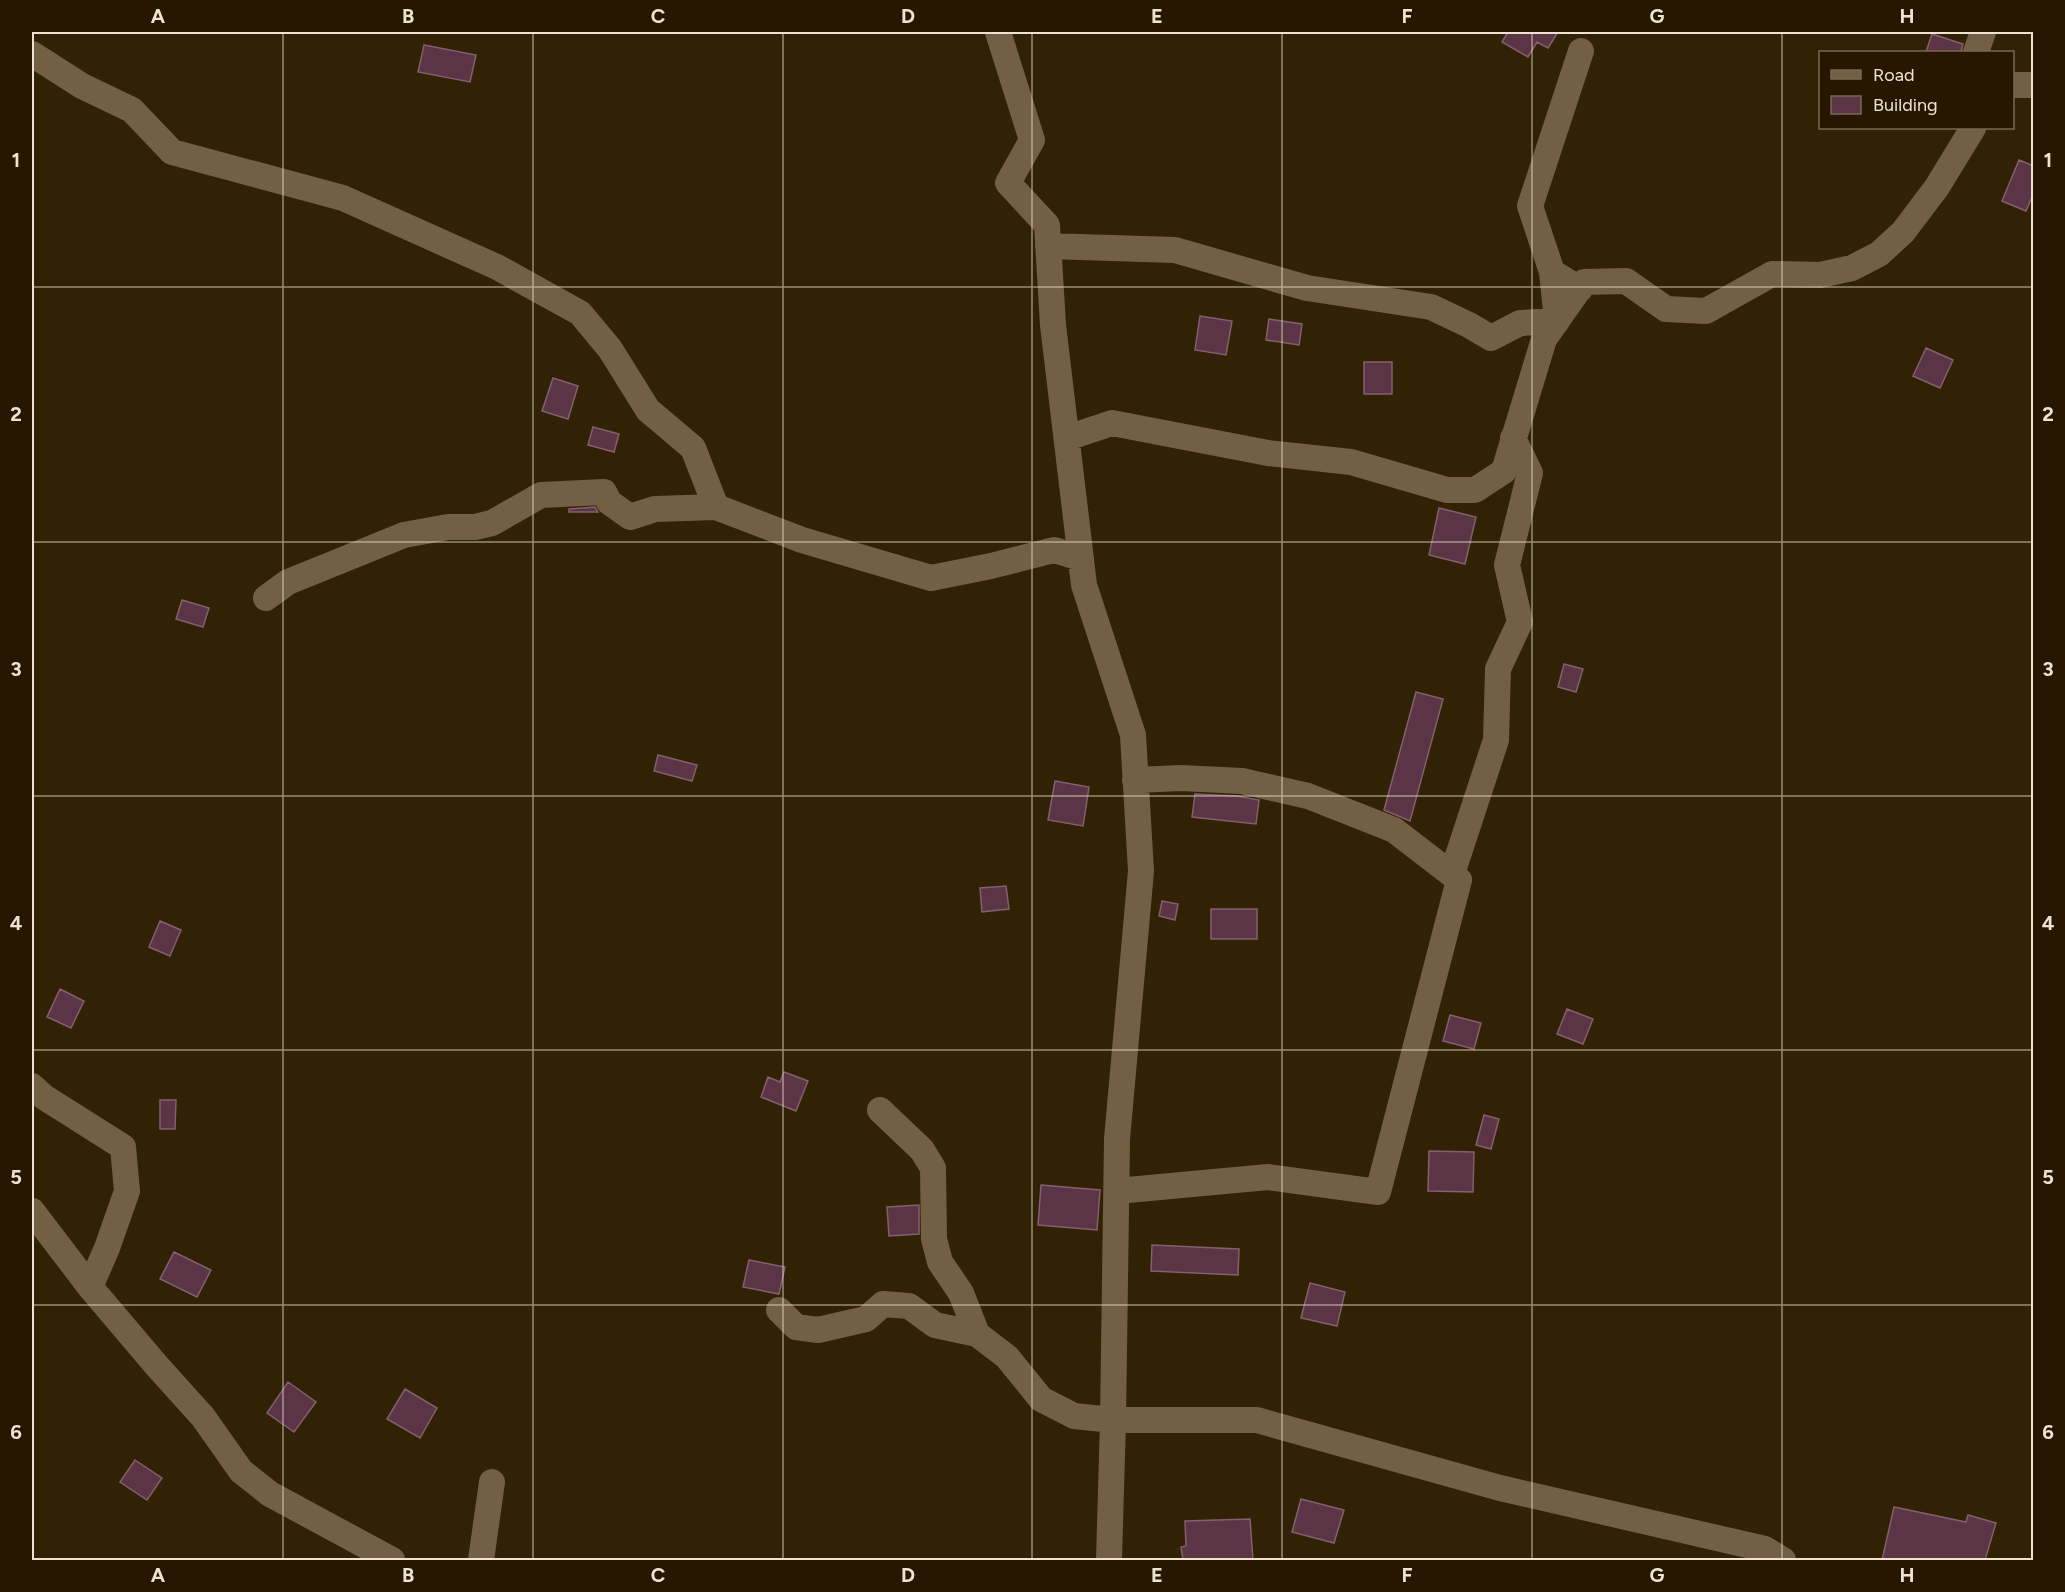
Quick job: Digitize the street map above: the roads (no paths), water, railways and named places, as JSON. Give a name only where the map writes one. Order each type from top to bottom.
[{"type":"street","points":[[998,32],[1032,141],[1008,183],[1047,225],[1053,325],[1084,585],[1133,735],[1141,871],[1117,1139],[1109,1560]]},
{"type":"street","points":[[1976,51],[1983,32]]},
{"type":"street","points":[[1557,321],[1552,272],[1530,206],[1581,51]]},
{"type":"street","points":[[32,54],[82,86],[132,110],[172,152],[343,198],[497,267],[580,313],[610,349],[648,410],[693,448],[716,507]]},
{"type":"street","points":[[2014,84],[2034,84]]},
{"type":"street","points":[[1067,438],[1112,423],[1268,453],[1352,462],[1447,490],[1475,490],[1504,471],[1544,339],[1584,282],[1626,281],[1666,309],[1706,311],[1772,274],[1820,274],[1852,268],[1879,254],[1903,232],[1937,187],[1972,129]]},
{"type":"street","points":[[1048,246],[1174,250],[1306,288],[1431,307],[1491,338],[1520,323],[1557,321]]},
{"type":"street","points":[[1552,272],[1580,289]]},
{"type":"street","points":[[1452,874],[1496,740],[1498,669],[1520,622],[1507,565],[1530,473],[1513,438]]},
{"type":"street","points":[[266,598],[288,582],[404,535],[448,527],[475,527],[492,523],[541,495],[604,492],[609,502],[630,517],[655,509],[716,507],[802,540],[931,578],[1054,550],[1081,558]]},
{"type":"street","points":[[1117,1191],[1268,1177],[1378,1192],[1459,880],[1394,831],[1308,796],[1242,781],[1181,778],[1135,780]]},
{"type":"street","points":[[32,1086],[44,1097],[123,1147],[127,1191],[107,1248],[90,1287]]},
{"type":"street","points":[[880,1110],[922,1150],[933,1168],[934,1239],[940,1262],[961,1293],[976,1334]]},
{"type":"street","points":[[32,1211],[90,1287],[203,1417],[241,1472],[270,1494],[392,1560]]},
{"type":"street","points":[[778,1310],[796,1327],[818,1329],[866,1319],[883,1304],[909,1306],[935,1325],[976,1334],[1007,1357],[1041,1399],[1074,1416],[1113,1420],[1257,1420],[1500,1488],[1765,1549],[1783,1560]]},
{"type":"street","points":[[481,1560],[492,1482]]}]
